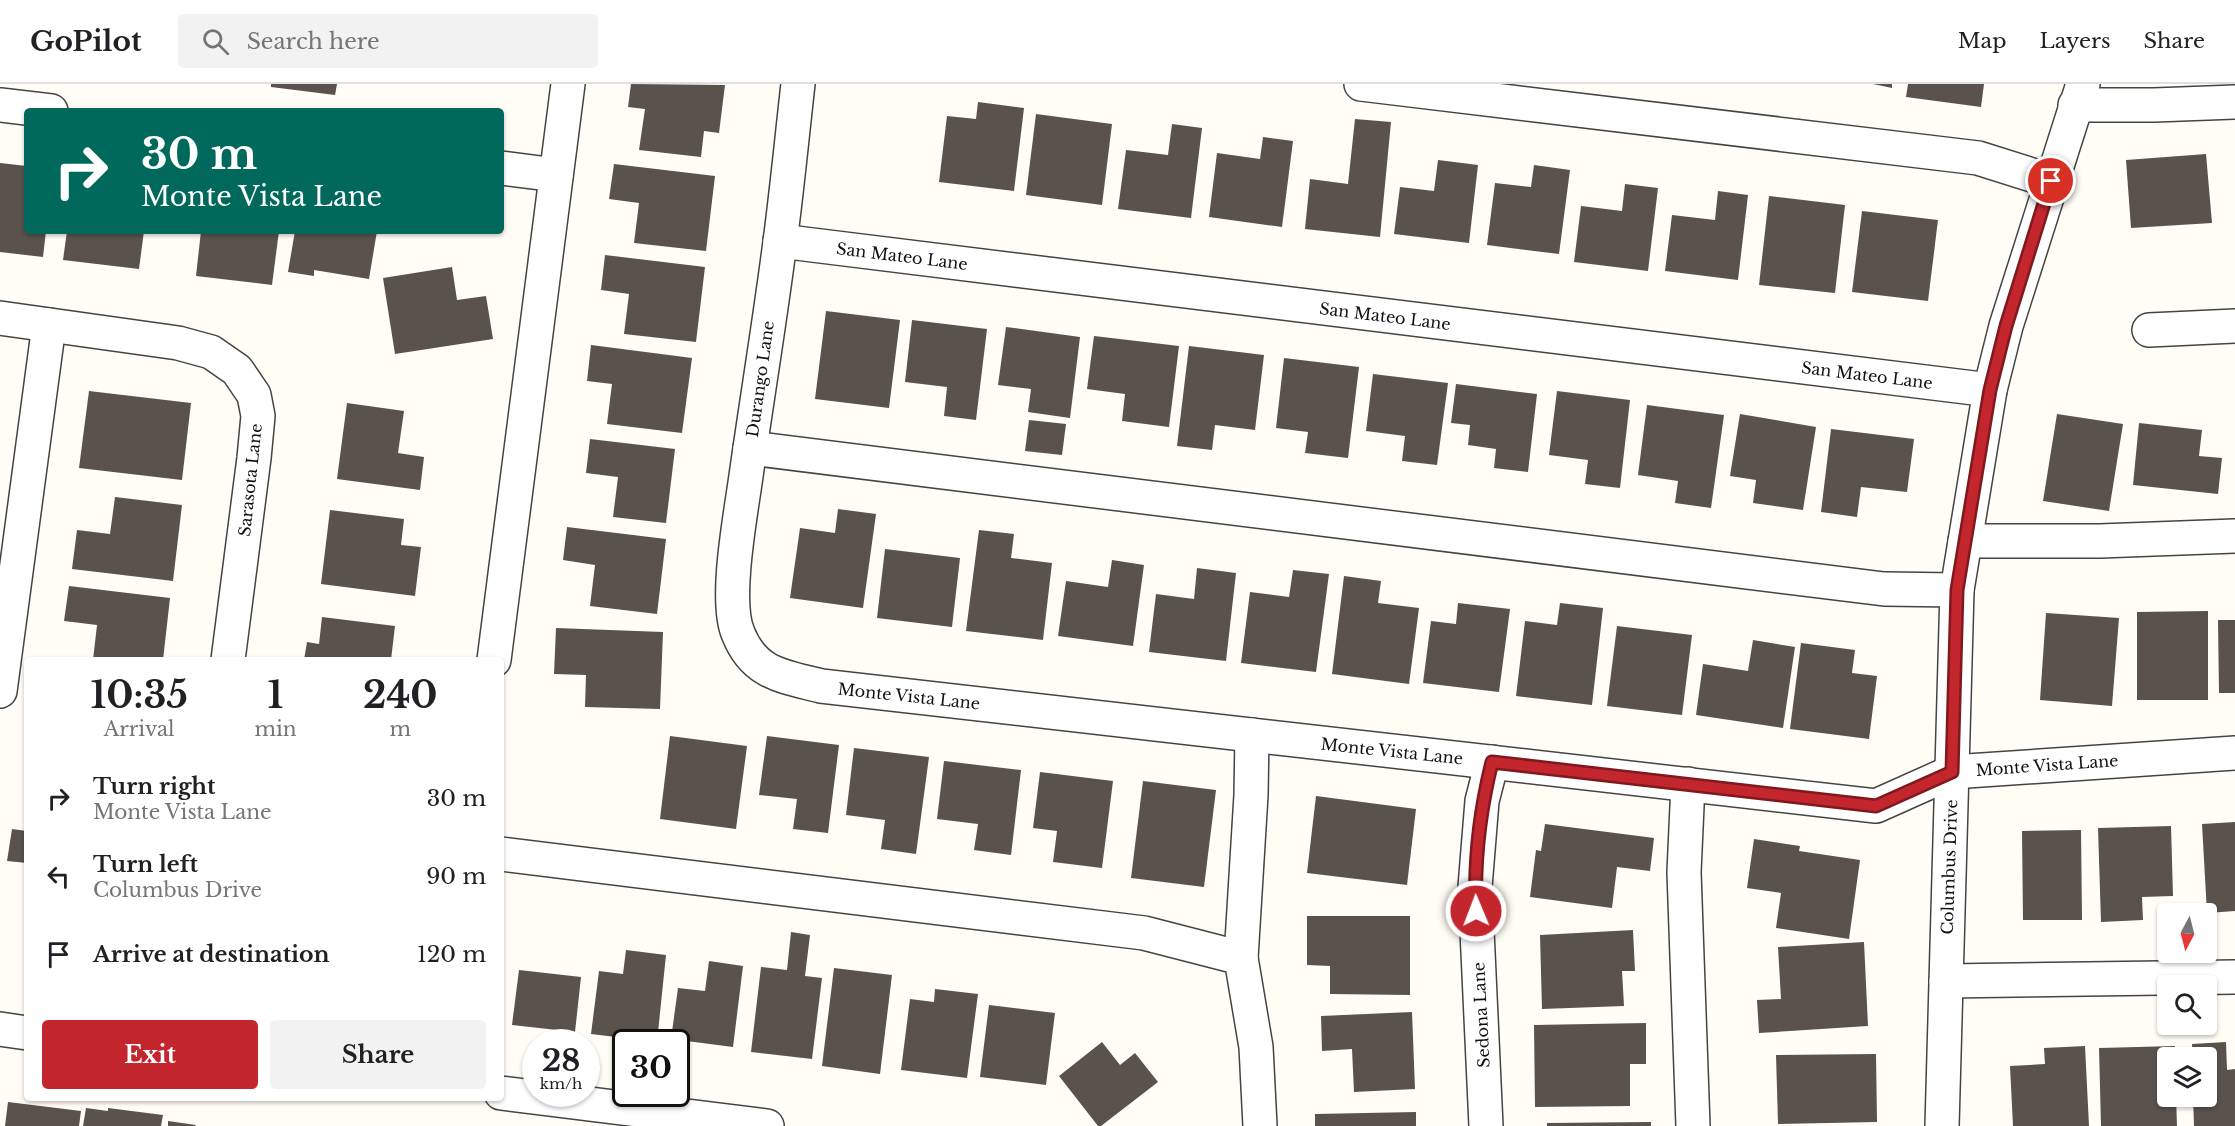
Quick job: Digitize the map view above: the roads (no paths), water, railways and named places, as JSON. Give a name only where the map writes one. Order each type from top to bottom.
[{"type":"street","points":[[494,657],[568,84]]},
{"type":"street","name":"Durango Lane","points":[[761,666],[750,657],[737,632],[732,607],[738,533],[780,242],[798,84]]},
{"type":"street","points":[[1361,84],[1978,158],[2051,181]]},
{"type":"street","points":[[2079,94],[2154,105],[2235,102]]},
{"type":"street","name":"Columbus Drive","points":[[1942,1126],[1957,590],[1990,390],[2006,326],[2079,94]]},
{"type":"street","points":[[0,105],[26,108]]},
{"type":"street","points":[[504,168],[556,175]]},
{"type":"street","name":"San Mateo Lane","points":[[780,242],[1990,390]]},
{"type":"street","name":"Sarasota Lane","points":[[0,318],[178,343],[211,352],[237,370],[254,395],[258,416],[255,458],[228,657]]},
{"type":"street","points":[[0,691],[50,325]]},
{"type":"street","points":[[2149,330],[2235,326]]},
{"type":"street","points":[[750,447],[1884,589],[1957,590]]},
{"type":"street","points":[[1965,541],[2100,541],[2235,536]]},
{"type":"street","name":"Monte Vista Lane","points":[[761,666],[786,677],[821,686],[1876,806],[1952,772],[2235,753]]},
{"type":"street","points":[[1252,735],[1251,795],[1241,958],[1256,1047],[1260,1126]]},
{"type":"street","name":"Sedona Lane","points":[[1486,1126],[1475,887],[1482,801],[1492,762]]},
{"type":"street","points":[[1688,784],[1684,872],[1693,1126]]},
{"type":"street","points":[[504,854],[1144,933],[1241,958]]},
{"type":"street","points":[[1946,981],[2235,977]]},
{"type":"street","points":[[0,1029],[24,1033]]},
{"type":"street","points":[[504,1093],[767,1126]]}]
